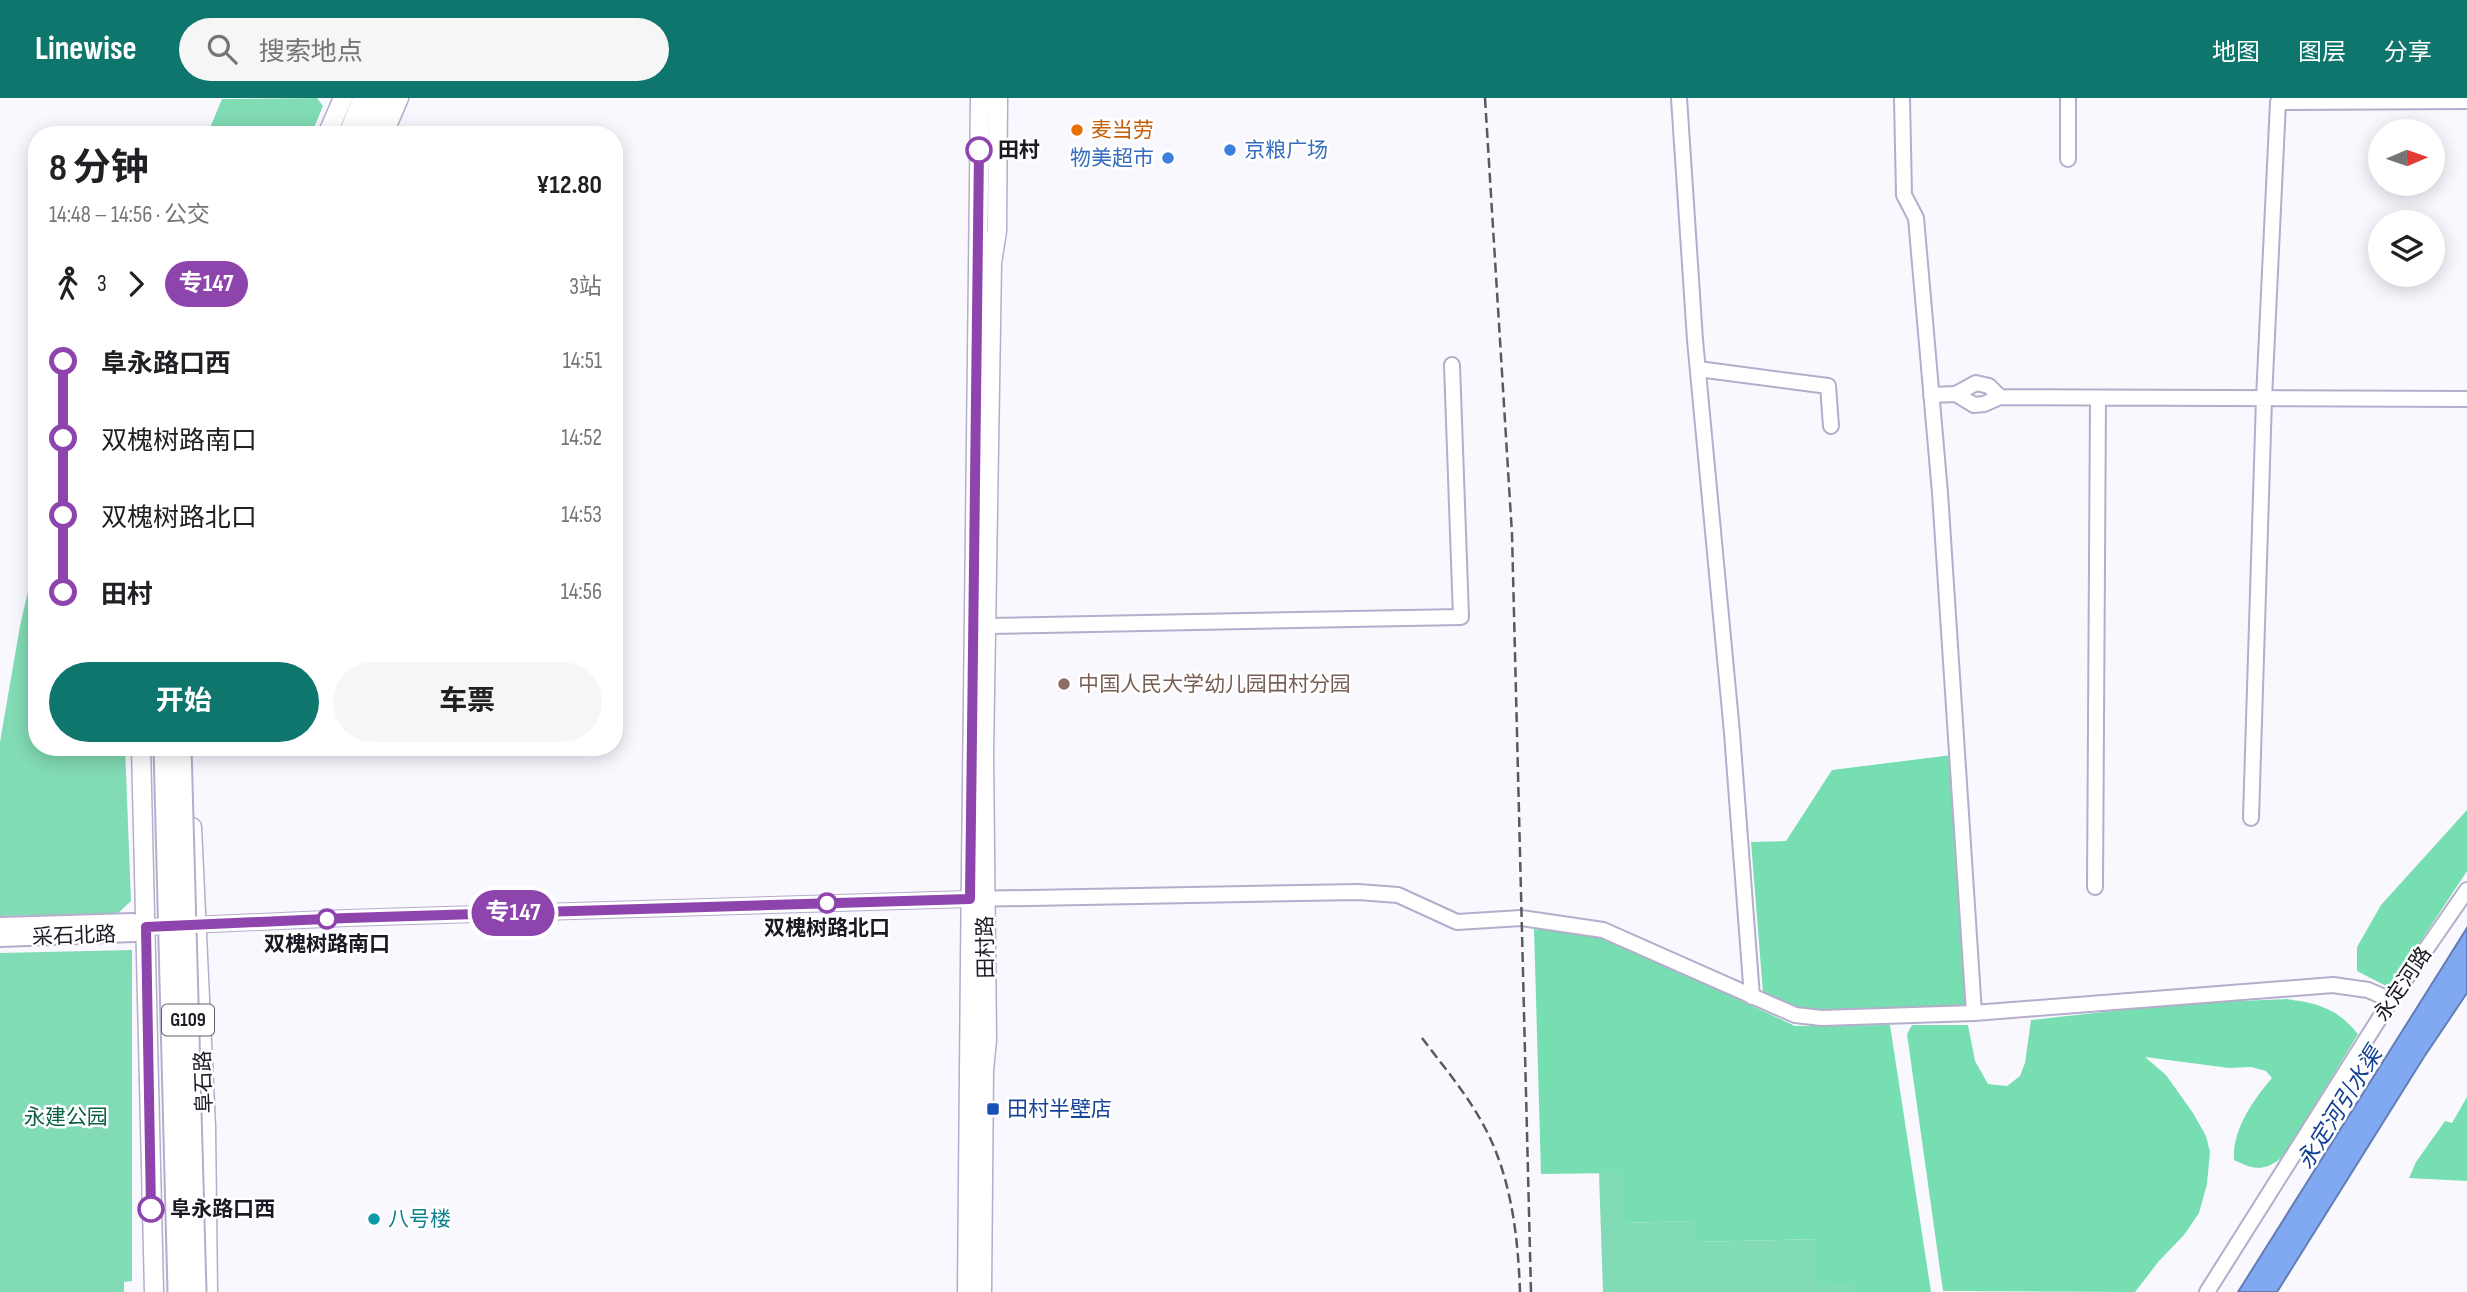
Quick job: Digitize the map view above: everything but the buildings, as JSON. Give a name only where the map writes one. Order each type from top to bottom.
[{"type":"highway","points":[[352,126],[363,98]]},
{"type":"highway","points":[[370,126],[382,98]]},
{"type":"highway","name":"阜石路","points":[[164,756],[178,1292]]},
{"type":"highway","name":"阜石路","points":[[181,756],[196,1292]]},
{"type":"main road","points":[[331,126],[343,98]]},
{"type":"main road","points":[[387,126],[399,98]]},
{"type":"main road","name":"田村路","points":[[980,98],[977,899],[987,913],[982,1292]]},
{"type":"main road","name":"田村路","points":[[967,1292],[986,626],[992,263],[997,231],[998,98]]},
{"type":"main road","points":[[141,756],[156,1288]]},
{"type":"main road","name":"阜石路","points":[[190,756],[206,1127],[208,1292]]},
{"type":"street","points":[[1679,98],[1698,369],[1733,747],[1752,997]]},
{"type":"street","points":[[1902,98],[1904,195],[1916,218],[1958,755],[1975,1013]]},
{"type":"street","points":[[2068,98],[2068,159]]},
{"type":"street","points":[[2251,818],[2264,399],[2278,102],[2467,101]]},
{"type":"street","points":[[986,626],[1461,617],[1452,365]]},
{"type":"street","points":[[1698,369],[1828,386],[1831,426]]},
{"type":"street","points":[[1931,395],[1956,394],[1974,405],[2000,397],[2467,399]]},
{"type":"street","points":[[2095,887],[2098,399]]},
{"type":"street","name":"永定河路","points":[[2207,1292],[2391,1000],[2467,890]]},
{"type":"street","name":"采石北路","points":[[0,939],[134,934],[146,927],[197,924],[977,899],[1358,892],[1398,895],[1457,922],[1521,918],[1603,930],[1795,1015],[1822,1018],[1975,1013],[2333,985],[2368,990],[2391,1000]]},
{"type":"street","name":"采石北路","points":[[0,925],[133,921],[146,927]]},
{"type":"green space","points":[[317,98],[323,106],[315,126],[211,126],[222,99]]},
{"type":"green space","points":[[28,591],[28,756],[125,756],[131,901],[117,914],[0,916],[0,742]]},
{"type":"green space","points":[[1952,755],[1969,1005],[1809,1012],[1763,993],[1751,842],[1786,841],[1832,770]]},
{"type":"green space","points":[[2467,810],[2467,871],[2390,988],[2357,971],[2357,947],[2381,905]]},
{"type":"green space","points":[[1534,929],[1603,936],[1795,1026],[1890,1025],[1931,1292],[1852,1292],[1852,1283],[1817,1286],[1818,1239],[1696,1242],[1694,1221],[1622,1223],[1622,1173],[1541,1174]]},
{"type":"green space","name":"永建公园","points":[[132,950],[132,1281],[124,1282],[124,1292],[0,1292],[0,953]]},
{"type":"green space","points":[[2287,999],[2327,1009],[2342,1018],[2358,1034],[2284,1156],[2266,1167],[2254,1168],[2234,1160],[2234,1149],[2240,1127],[2251,1106],[2272,1078],[2266,1071],[2251,1067],[2229,1068],[2145,1057],[2166,1075],[2193,1113],[2206,1136],[2210,1152],[2207,1184],[2199,1213],[2184,1235],[2135,1292],[1943,1291],[1907,1034],[1912,1025],[1968,1025],[1975,1061],[1988,1084],[2007,1086],[2020,1076],[2025,1063],[2031,1020],[2176,1004]]},
{"type":"green space","points":[[2467,1097],[2467,1181],[2409,1178],[2416,1162],[2445,1121],[2452,1123]]},
{"type":"green space","points":[[1599,1173],[1622,1173],[1622,1223],[1694,1221],[1697,1242],[1819,1239],[1852,1283],[1852,1292],[1603,1292]]},
{"type":"water","points":[[2467,928],[2467,993],[2277,1292],[2238,1292]]},
{"type":"railway","points":[[1485,98],[1512,534],[1531,1292]]},
{"type":"railway","points":[[1422,1038],[1470,1103],[1484,1126],[1501,1165],[1511,1206],[1520,1292]]},
{"type":"bus line","name":"专147","points":[[151,1209],[146,927],[347,918],[970,899],[979,150]]},
{"type":"place","name":"麦当劳","points":[[1077,130]]},
{"type":"place","name":"田村","points":[[979,150]]},
{"type":"place","name":"京粮广场","points":[[1230,150]]},
{"type":"place","name":"物美超市","points":[[1168,158]]},
{"type":"place","name":"中国人民大学幼儿园田村分园","points":[[1064,684]]},
{"type":"place","name":"双槐树路北口","points":[[827,903]]},
{"type":"place","name":"双槐树路南口","points":[[327,919]]},
{"type":"place","name":"田村半壁店","points":[[993,1109]]},
{"type":"place","name":"阜永路口西","points":[[151,1209]]},
{"type":"place","name":"八号楼","points":[[374,1219]]},
{"type":"water label","name":"永定河引水渠","points":[[2340,1108]]}]
